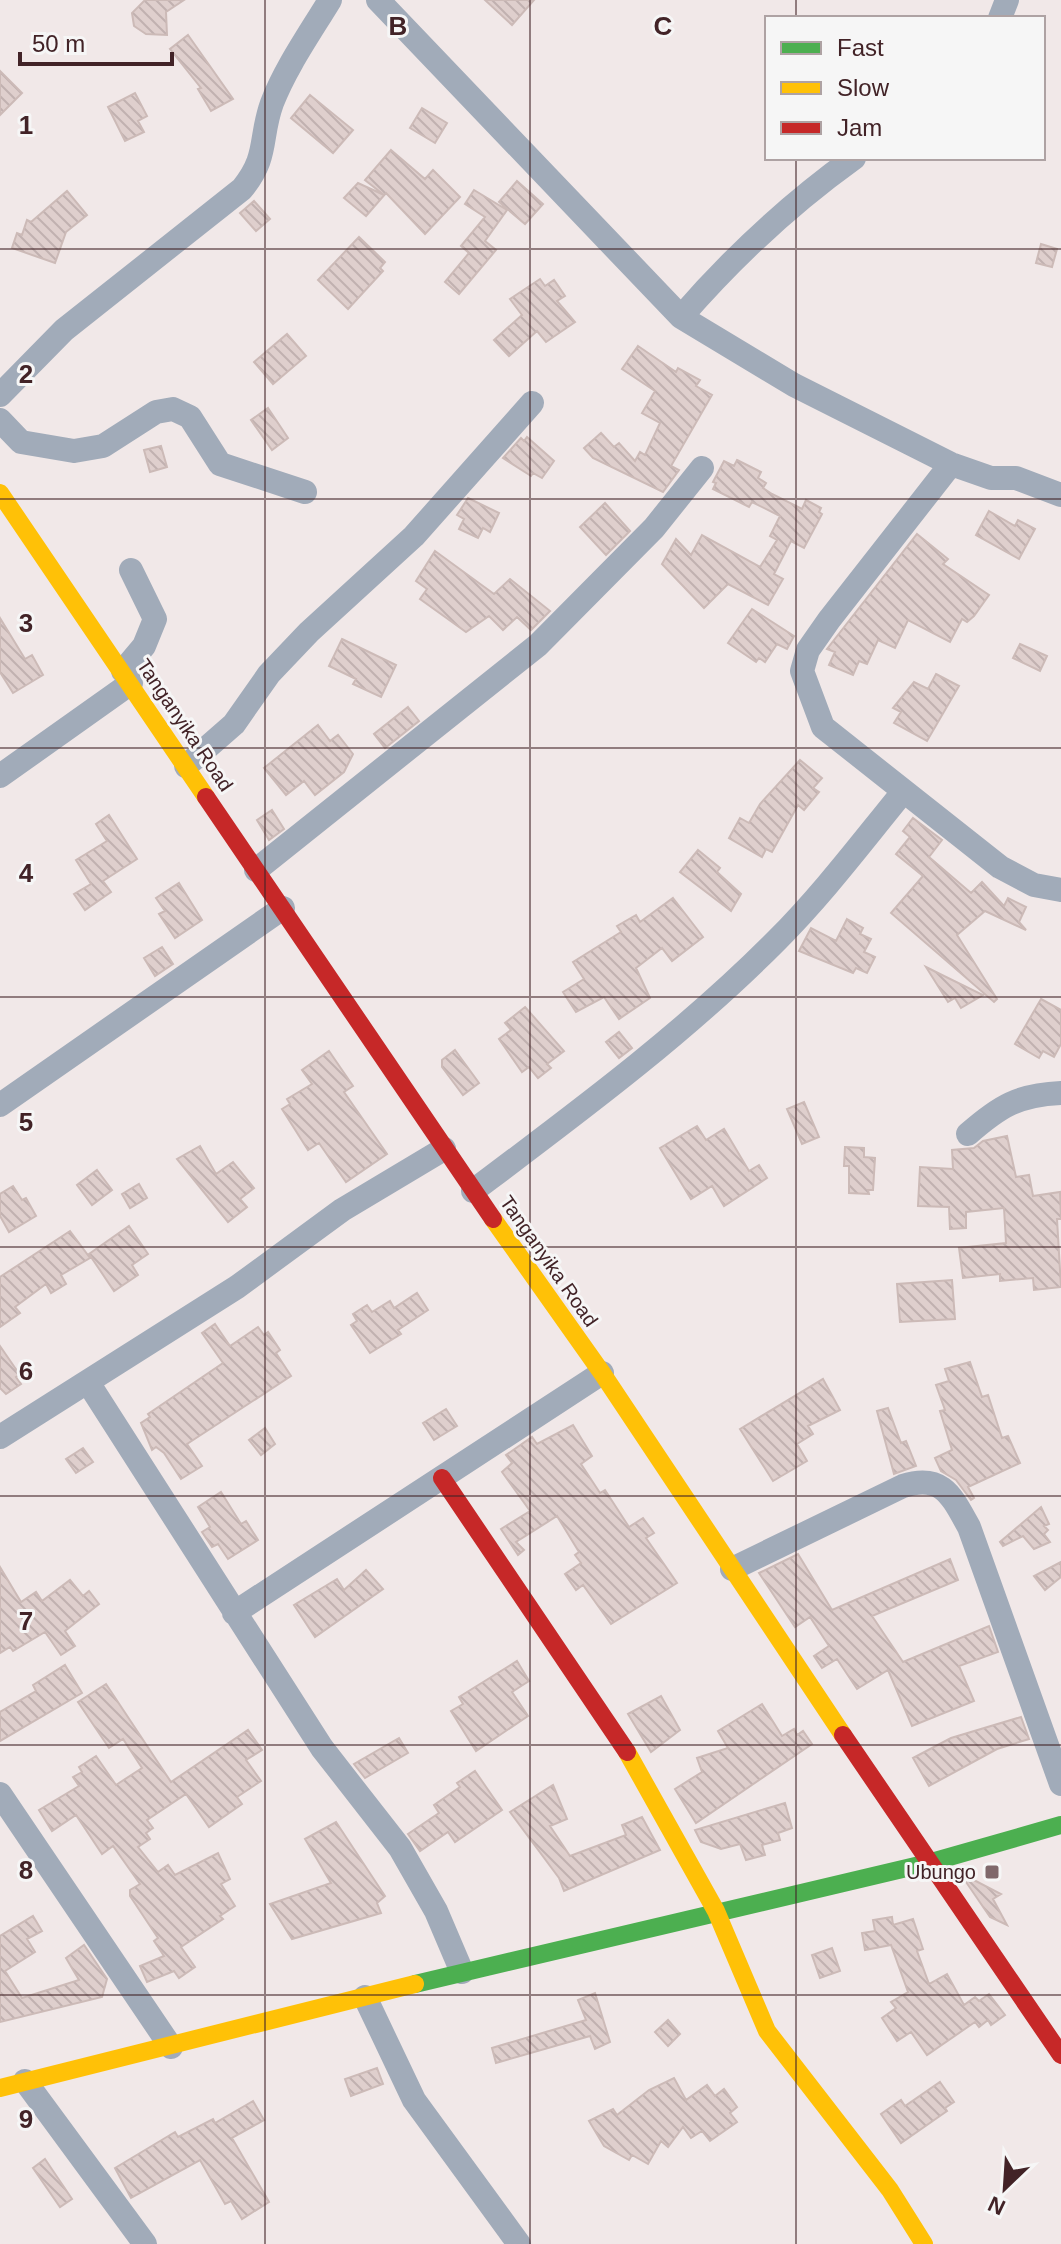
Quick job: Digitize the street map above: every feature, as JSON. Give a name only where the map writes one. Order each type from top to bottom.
[{"type":"street","points":[[0,395],[64,330],[242,189],[258,170],[271,107],[280,84],[330,0]]},
{"type":"street","points":[[378,0],[681,317],[794,385],[951,464],[991,478],[1016,478],[1061,495]]},
{"type":"street","points":[[681,317],[763,232],[814,187],[851,160]]},
{"type":"street","points":[[186,766],[234,724],[269,674],[414,536],[532,403]]},
{"type":"street","points":[[0,420],[21,442],[74,451],[103,446],[156,412],[173,409],[190,417],[220,464],[305,492]]},
{"type":"street","points":[[951,464],[829,620],[808,650],[802,671],[823,727],[1000,867],[1034,885],[1061,890]]},
{"type":"street","points":[[256,870],[538,645],[654,528],[702,468]]},
{"type":"street","name":"Tanganyika Road","points":[[0,493],[444,1149],[602,1373],[928,1863],[1061,2055]]},
{"type":"street","points":[[0,776],[127,677],[155,619],[131,570]]},
{"type":"street","points":[[473,1191],[589,1104],[691,1020],[756,960],[838,873],[903,792]]},
{"type":"street","points":[[0,1105],[283,908]]},
{"type":"street","points":[[968,1134],[992,1112],[1016,1099],[1061,1093]]},
{"type":"street","points":[[0,1437],[89,1384],[237,1287],[342,1210],[444,1149]]},
{"type":"street","points":[[234,1613],[602,1373]]},
{"type":"street","points":[[89,1384],[322,1748],[400,1848],[436,1911],[462,1972]]},
{"type":"street","points":[[442,1478],[640,1771],[716,1911],[767,2031],[786,2060],[890,2190],[924,2244]]},
{"type":"street","points":[[732,1569],[903,1486],[917,1481],[934,1482],[954,1499],[969,1527],[1061,1784]]},
{"type":"street","points":[[0,1794],[171,2047]]},
{"type":"street","points":[[0,2088],[462,1972],[928,1863],[1061,1825]]},
{"type":"street","points":[[365,1997],[381,2038],[414,2100],[519,2244]]},
{"type":"street","points":[[25,2081],[145,2244]]},
{"type":"building","points":[[145,0],[184,0],[166,12],[167,35],[146,34],[134,26],[132,13]]},
{"type":"building","points":[[485,0],[534,0],[512,25]]},
{"type":"building","points":[[188,35],[233,99],[211,111],[198,89],[201,88],[170,49]]},
{"type":"building","points":[[0,71],[22,93],[0,115]]},
{"type":"building","points":[[135,93],[147,116],[138,121],[144,132],[125,141],[108,107]]},
{"type":"building","points":[[310,95],[353,130],[333,153],[291,118]]},
{"type":"building","points":[[422,108],[447,123],[435,143],[410,128]]},
{"type":"building","points":[[391,150],[425,179],[433,170],[460,197],[425,234],[386,193],[366,216],[344,198],[358,183],[384,195],[365,180]]},
{"type":"building","points":[[517,181],[543,204],[525,224],[499,202]]},
{"type":"building","points":[[474,190],[507,210],[485,241],[496,250],[459,294],[445,282],[469,253],[461,246],[485,217],[465,204]]},
{"type":"building","points":[[67,191],[87,215],[66,232],[55,263],[12,248],[17,233],[22,235],[27,220],[31,222]]},
{"type":"building","points":[[254,201],[270,219],[256,231],[240,213]]},
{"type":"building","points":[[359,237],[385,262],[380,268],[383,271],[348,309],[318,280]]},
{"type":"building","points":[[1041,244],[1057,249],[1052,267],[1036,263]]},
{"type":"building","points":[[540,279],[545,286],[554,280],[565,296],[557,301],[575,322],[546,342],[537,331],[509,356],[494,340],[522,315],[510,299]]},
{"type":"building","points":[[287,334],[306,356],[273,384],[254,362]]},
{"type":"building","points":[[638,346],[676,372],[678,368],[700,380],[696,386],[712,395],[671,466],[679,470],[663,492],[593,458],[584,448],[601,433],[614,447],[619,443],[635,461],[640,452],[645,455],[660,423],[642,413],[655,391],[622,369]]},
{"type":"building","points":[[268,408],[288,438],[272,450],[251,420]]},
{"type":"building","points":[[527,437],[554,461],[542,478],[533,473],[531,476],[503,458],[521,438],[524,441]]},
{"type":"building","points":[[161,446],[167,467],[150,472],[144,450]]},
{"type":"building","points":[[737,460],[761,472],[758,478],[766,483],[763,488],[772,494],[802,509],[806,500],[821,508],[819,512],[822,514],[804,548],[791,541],[774,574],[783,579],[768,605],[728,584],[704,608],[662,564],[676,539],[691,555],[702,535],[760,567],[777,540],[770,536],[780,516],[752,502],[749,507],[713,489],[716,483],[713,482],[724,461],[734,466]]},
{"type":"building","points":[[468,498],[499,513],[490,532],[483,528],[478,538],[459,529],[464,519],[457,515]]},
{"type":"building","points":[[605,503],[630,531],[606,555],[580,527]]},
{"type":"building","points":[[989,511],[1015,526],[1018,520],[1035,529],[1019,559],[976,535]]},
{"type":"building","points":[[917,534],[948,559],[943,564],[989,595],[974,616],[967,622],[962,619],[950,642],[908,620],[895,648],[878,640],[867,664],[859,661],[853,675],[829,665],[835,652],[827,649]]},
{"type":"building","points":[[435,551],[494,594],[510,579],[550,611],[531,630],[517,617],[503,630],[489,616],[466,632],[420,599],[427,589],[416,581]]},
{"type":"building","points":[[752,609],[794,636],[787,649],[777,644],[765,662],[759,658],[756,662],[728,643]]},
{"type":"building","points":[[0,618],[25,659],[32,655],[43,675],[13,693],[0,672]]},
{"type":"building","points":[[342,639],[396,665],[381,697],[353,684],[356,679],[329,666]]},
{"type":"building","points":[[1020,644],[1047,656],[1040,671],[1013,658]]},
{"type":"building","points":[[936,674],[959,686],[927,741],[894,723],[901,712],[893,708],[914,682],[928,689]]},
{"type":"building","points":[[408,707],[419,721],[385,748],[374,734]]},
{"type":"building","points":[[318,725],[330,741],[338,735],[353,754],[344,772],[315,795],[304,781],[286,795],[264,768]]},
{"type":"building","points":[[800,760],[822,778],[813,788],[819,792],[804,810],[798,805],[772,852],[766,849],[762,857],[729,838],[740,818],[749,823],[760,804]]},
{"type":"building","points":[[272,810],[284,829],[269,840],[257,820]]},
{"type":"building","points":[[109,815],[137,859],[103,881],[111,892],[85,910],[74,894],[91,884],[76,860],[107,841],[96,824]]},
{"type":"building","points":[[913,818],[942,840],[929,857],[971,893],[982,882],[1004,906],[1008,898],[1026,907],[1019,922],[1026,930],[985,911],[957,935],[997,999],[994,1002],[891,913],[923,876],[896,854],[910,837],[903,831]]},
{"type":"building","points":[[698,850],[720,868],[717,872],[741,894],[731,911],[680,872]]},
{"type":"building","points":[[179,883],[202,920],[175,938],[159,914],[165,911],[156,898]]},
{"type":"building","points":[[673,898],[703,937],[672,961],[662,948],[636,968],[650,998],[619,1019],[604,997],[576,1012],[563,992],[584,979],[573,962],[621,932],[617,926],[636,915],[640,922]]},
{"type":"building","points":[[847,919],[863,928],[860,934],[871,939],[864,952],[875,957],[867,973],[856,968],[853,973],[799,951],[811,928],[836,941]]},
{"type":"building","points":[[162,947],[173,964],[155,976],[144,958]]},
{"type":"building","points":[[926,967],[983,995],[961,1008],[955,998],[948,1002]]},
{"type":"building","points":[[1041,999],[1061,1010],[1061,1044],[1054,1057],[1043,1051],[1039,1058],[1015,1044]]},
{"type":"building","points":[[525,1007],[564,1051],[547,1064],[551,1068],[538,1078],[529,1067],[522,1072],[499,1039],[511,1030],[505,1023]]},
{"type":"building","points":[[619,1032],[632,1048],[619,1058],[606,1042]]},
{"type":"building","points":[[455,1050],[479,1083],[463,1095],[442,1067],[442,1060]]},
{"type":"building","points":[[329,1051],[353,1086],[344,1092],[387,1154],[346,1182],[319,1143],[308,1150],[282,1109],[290,1104],[287,1099],[312,1084],[302,1070]]},
{"type":"building","points":[[804,1102],[819,1137],[802,1144],[787,1109]]},
{"type":"building","points":[[697,1126],[706,1140],[724,1129],[749,1171],[759,1165],[767,1178],[724,1206],[712,1186],[691,1199],[660,1148]]},
{"type":"building","points":[[1007,1136],[1016,1177],[1029,1175],[1033,1196],[1060,1192],[1061,1219],[1057,1219],[1061,1287],[1034,1290],[1033,1278],[1000,1281],[1000,1274],[963,1278],[959,1248],[1006,1243],[1004,1208],[966,1212],[966,1228],[950,1229],[949,1207],[918,1206],[920,1167],[953,1169],[952,1150],[974,1148],[983,1141]]},
{"type":"building","points":[[200,1146],[216,1174],[233,1162],[254,1188],[240,1199],[247,1207],[228,1222],[177,1159]]},
{"type":"building","points":[[845,1147],[864,1148],[864,1157],[875,1158],[873,1190],[868,1190],[869,1194],[849,1193],[849,1166],[844,1166]]},
{"type":"building","points":[[97,1170],[112,1190],[92,1205],[77,1185]]},
{"type":"building","points":[[139,1184],[147,1198],[130,1208],[122,1194]]},
{"type":"building","points":[[13,1186],[22,1200],[26,1198],[36,1216],[9,1232],[0,1216],[0,1194]]},
{"type":"building","points":[[129,1226],[148,1254],[132,1265],[138,1275],[114,1291],[89,1254]]},
{"type":"building","points":[[70,1231],[90,1258],[61,1275],[66,1284],[51,1293],[46,1284],[15,1307],[20,1313],[0,1327],[0,1277]]},
{"type":"building","points":[[952,1280],[955,1319],[900,1322],[897,1284]]},
{"type":"building","points":[[417,1293],[428,1310],[398,1330],[401,1334],[370,1353],[351,1325],[357,1321],[353,1314],[367,1305],[372,1312],[390,1301],[394,1308]]},
{"type":"building","points":[[215,1324],[230,1346],[258,1327],[264,1335],[268,1332],[280,1350],[276,1353],[291,1376],[187,1444],[202,1466],[181,1479],[164,1453],[156,1447],[152,1450],[141,1423],[150,1417],[148,1414],[223,1363],[202,1333]]},
{"type":"building","points":[[0,1346],[20,1375],[16,1377],[21,1384],[6,1394],[0,1388]]},
{"type":"building","points":[[970,1362],[982,1397],[988,1395],[1002,1438],[1008,1436],[1020,1463],[968,1487],[974,1498],[971,1500],[956,1480],[941,1471],[935,1458],[952,1450],[940,1411],[945,1410],[936,1385],[949,1381],[945,1369]]},
{"type":"building","points":[[823,1379],[840,1410],[808,1426],[813,1434],[797,1444],[807,1461],[773,1481],[740,1429]]},
{"type":"building","points":[[888,1408],[901,1443],[906,1441],[916,1466],[894,1474],[877,1411]]},
{"type":"building","points":[[446,1409],[457,1426],[434,1440],[423,1423]]},
{"type":"building","points":[[573,1425],[592,1456],[581,1464],[600,1493],[605,1490],[629,1527],[643,1518],[654,1533],[646,1538],[677,1583],[611,1624],[583,1585],[576,1590],[565,1574],[581,1563],[575,1555],[579,1552],[557,1516],[516,1542],[524,1550],[518,1555],[501,1529],[530,1511],[502,1472],[512,1463],[506,1455],[532,1437],[537,1444]]},
{"type":"building","points":[[265,1428],[275,1444],[261,1455],[249,1440]]},
{"type":"building","points":[[83,1448],[93,1462],[76,1473],[66,1459]]},
{"type":"building","points":[[221,1492],[241,1524],[246,1521],[258,1540],[228,1559],[218,1544],[212,1547],[202,1532],[210,1527],[198,1507]]},
{"type":"building","points":[[1041,1507],[1049,1524],[1044,1526],[1048,1530],[1044,1534],[1050,1542],[1034,1549],[1023,1536],[1003,1546],[1000,1542]]},
{"type":"building","points":[[798,1554],[832,1610],[950,1559],[958,1580],[872,1616],[903,1662],[989,1626],[998,1652],[959,1666],[974,1701],[912,1726],[888,1670],[857,1689],[837,1659],[822,1668],[814,1656],[829,1646],[810,1617],[795,1627],[759,1573]]},
{"type":"building","points":[[1061,1562],[1061,1577],[1045,1590],[1034,1576]]},
{"type":"building","points":[[0,1567],[21,1602],[36,1592],[42,1601],[70,1580],[83,1596],[89,1591],[99,1604],[65,1631],[75,1646],[61,1655],[45,1632],[13,1651],[10,1647],[0,1653]]},
{"type":"building","points":[[366,1570],[383,1589],[315,1637],[294,1605],[337,1579],[344,1590]]},
{"type":"building","points":[[517,1661],[529,1681],[512,1692],[528,1716],[476,1751],[451,1711],[463,1704],[459,1697]]},
{"type":"building","points":[[65,1665],[82,1693],[0,1741],[0,1712],[36,1691],[33,1685]]},
{"type":"building","points":[[106,1684],[171,1782],[248,1730],[262,1750],[246,1760],[261,1781],[237,1797],[242,1804],[209,1827],[186,1794],[147,1820],[153,1828],[146,1833],[150,1839],[138,1847],[158,1872],[168,1865],[175,1875],[218,1853],[230,1879],[221,1884],[235,1906],[220,1916],[223,1919],[181,1947],[195,1967],[179,1978],[174,1971],[147,1982],[140,1966],[164,1956],[154,1941],[158,1938],[130,1896],[130,1890],[140,1884],[113,1846],[102,1854],[76,1815],[52,1831],[39,1810],[79,1786],[73,1777],[82,1772],[79,1767],[96,1756],[116,1785],[142,1768],[123,1739],[109,1748],[78,1702]]},
{"type":"building","points":[[661,1696],[680,1730],[651,1752],[628,1714]]},
{"type":"building","points":[[762,1704],[782,1736],[794,1729],[797,1735],[803,1731],[812,1744],[696,1823],[675,1789],[702,1772],[697,1758],[728,1748],[718,1731]]},
{"type":"building","points":[[1021,1717],[1029,1739],[997,1749],[929,1786],[913,1758],[951,1738]]},
{"type":"building","points":[[399,1738],[408,1753],[365,1778],[354,1764]]},
{"type":"building","points":[[475,1771],[502,1810],[455,1842],[448,1832],[420,1851],[408,1834],[439,1813],[434,1805],[460,1787],[457,1783]]},
{"type":"building","points":[[553,1785],[567,1819],[550,1826],[570,1856],[626,1835],[622,1825],[642,1817],[660,1850],[564,1891],[559,1878],[510,1812]]},
{"type":"building","points":[[785,1803],[792,1828],[778,1833],[780,1840],[762,1845],[765,1855],[746,1860],[740,1844],[721,1849],[701,1842],[695,1830]]},
{"type":"building","points":[[336,1822],[385,1896],[377,1903],[381,1913],[292,1939],[270,1904],[331,1883],[305,1839]]},
{"type":"building","points":[[968,1877],[1001,1894],[993,1899],[1007,1925],[990,1917],[966,1882]]},
{"type":"building","points":[[33,1916],[42,1931],[27,1939],[35,1952],[5,1971],[22,1998],[79,1980],[66,1958],[84,1945],[107,1979],[102,1997],[0,2022],[0,1936]]},
{"type":"building","points":[[892,1917],[893,1925],[913,1919],[923,1949],[917,1951],[929,1984],[947,1974],[964,2005],[975,1997],[979,2001],[989,1994],[1005,2015],[991,2025],[988,2020],[979,2027],[975,2022],[927,2055],[911,2032],[897,2041],[882,2018],[896,2008],[891,2002],[908,1992],[891,1945],[865,1950],[862,1933],[875,1931],[873,1920]]},
{"type":"building","points":[[832,1948],[840,1971],[820,1978],[812,1955]]},
{"type":"building","points":[[595,1993],[610,2042],[595,2049],[590,2036],[496,2063],[492,2048],[586,2020],[578,2000]]},
{"type":"building","points":[[668,2020],[680,2034],[668,2046],[655,2032]]},
{"type":"building","points":[[377,2068],[383,2084],[351,2096],[345,2079]]},
{"type":"building","points":[[674,2078],[686,2100],[707,2085],[715,2096],[724,2089],[737,2107],[730,2113],[737,2122],[710,2141],[702,2131],[691,2138],[683,2127],[668,2147],[661,2141],[648,2164],[632,2155],[629,2160],[604,2146],[589,2121],[613,2109],[617,2115],[649,2090]]},
{"type":"building","points":[[940,2082],[954,2102],[945,2108],[947,2111],[901,2143],[881,2114],[901,2100],[905,2106]]},
{"type":"building","points":[[253,2101],[264,2120],[232,2138],[269,2202],[242,2219],[231,2201],[225,2204],[200,2160],[131,2198],[115,2168],[175,2132],[178,2137],[213,2119],[215,2123]]},
{"type":"building","points":[[45,2159],[72,2199],[60,2207],[33,2168]]},
{"type":"traffic: fast","points":[[415,1984],[928,1863],[1061,1825]]},
{"type":"traffic: slow","points":[[0,493],[206,797]]},
{"type":"traffic: slow","points":[[493,1219],[602,1373],[843,1735]]},
{"type":"traffic: slow","points":[[627,1752],[716,1911],[767,2031],[890,2190],[924,2244]]},
{"type":"traffic: slow","points":[[0,2088],[415,1984]]},
{"type":"traffic: jam","points":[[206,797],[493,1219]]},
{"type":"traffic: jam","points":[[442,1478],[627,1752]]},
{"type":"traffic: jam","points":[[843,1735],[1061,2055]]},
{"type":"place","name":"Ubungo","points":[[992,1872]]}]
